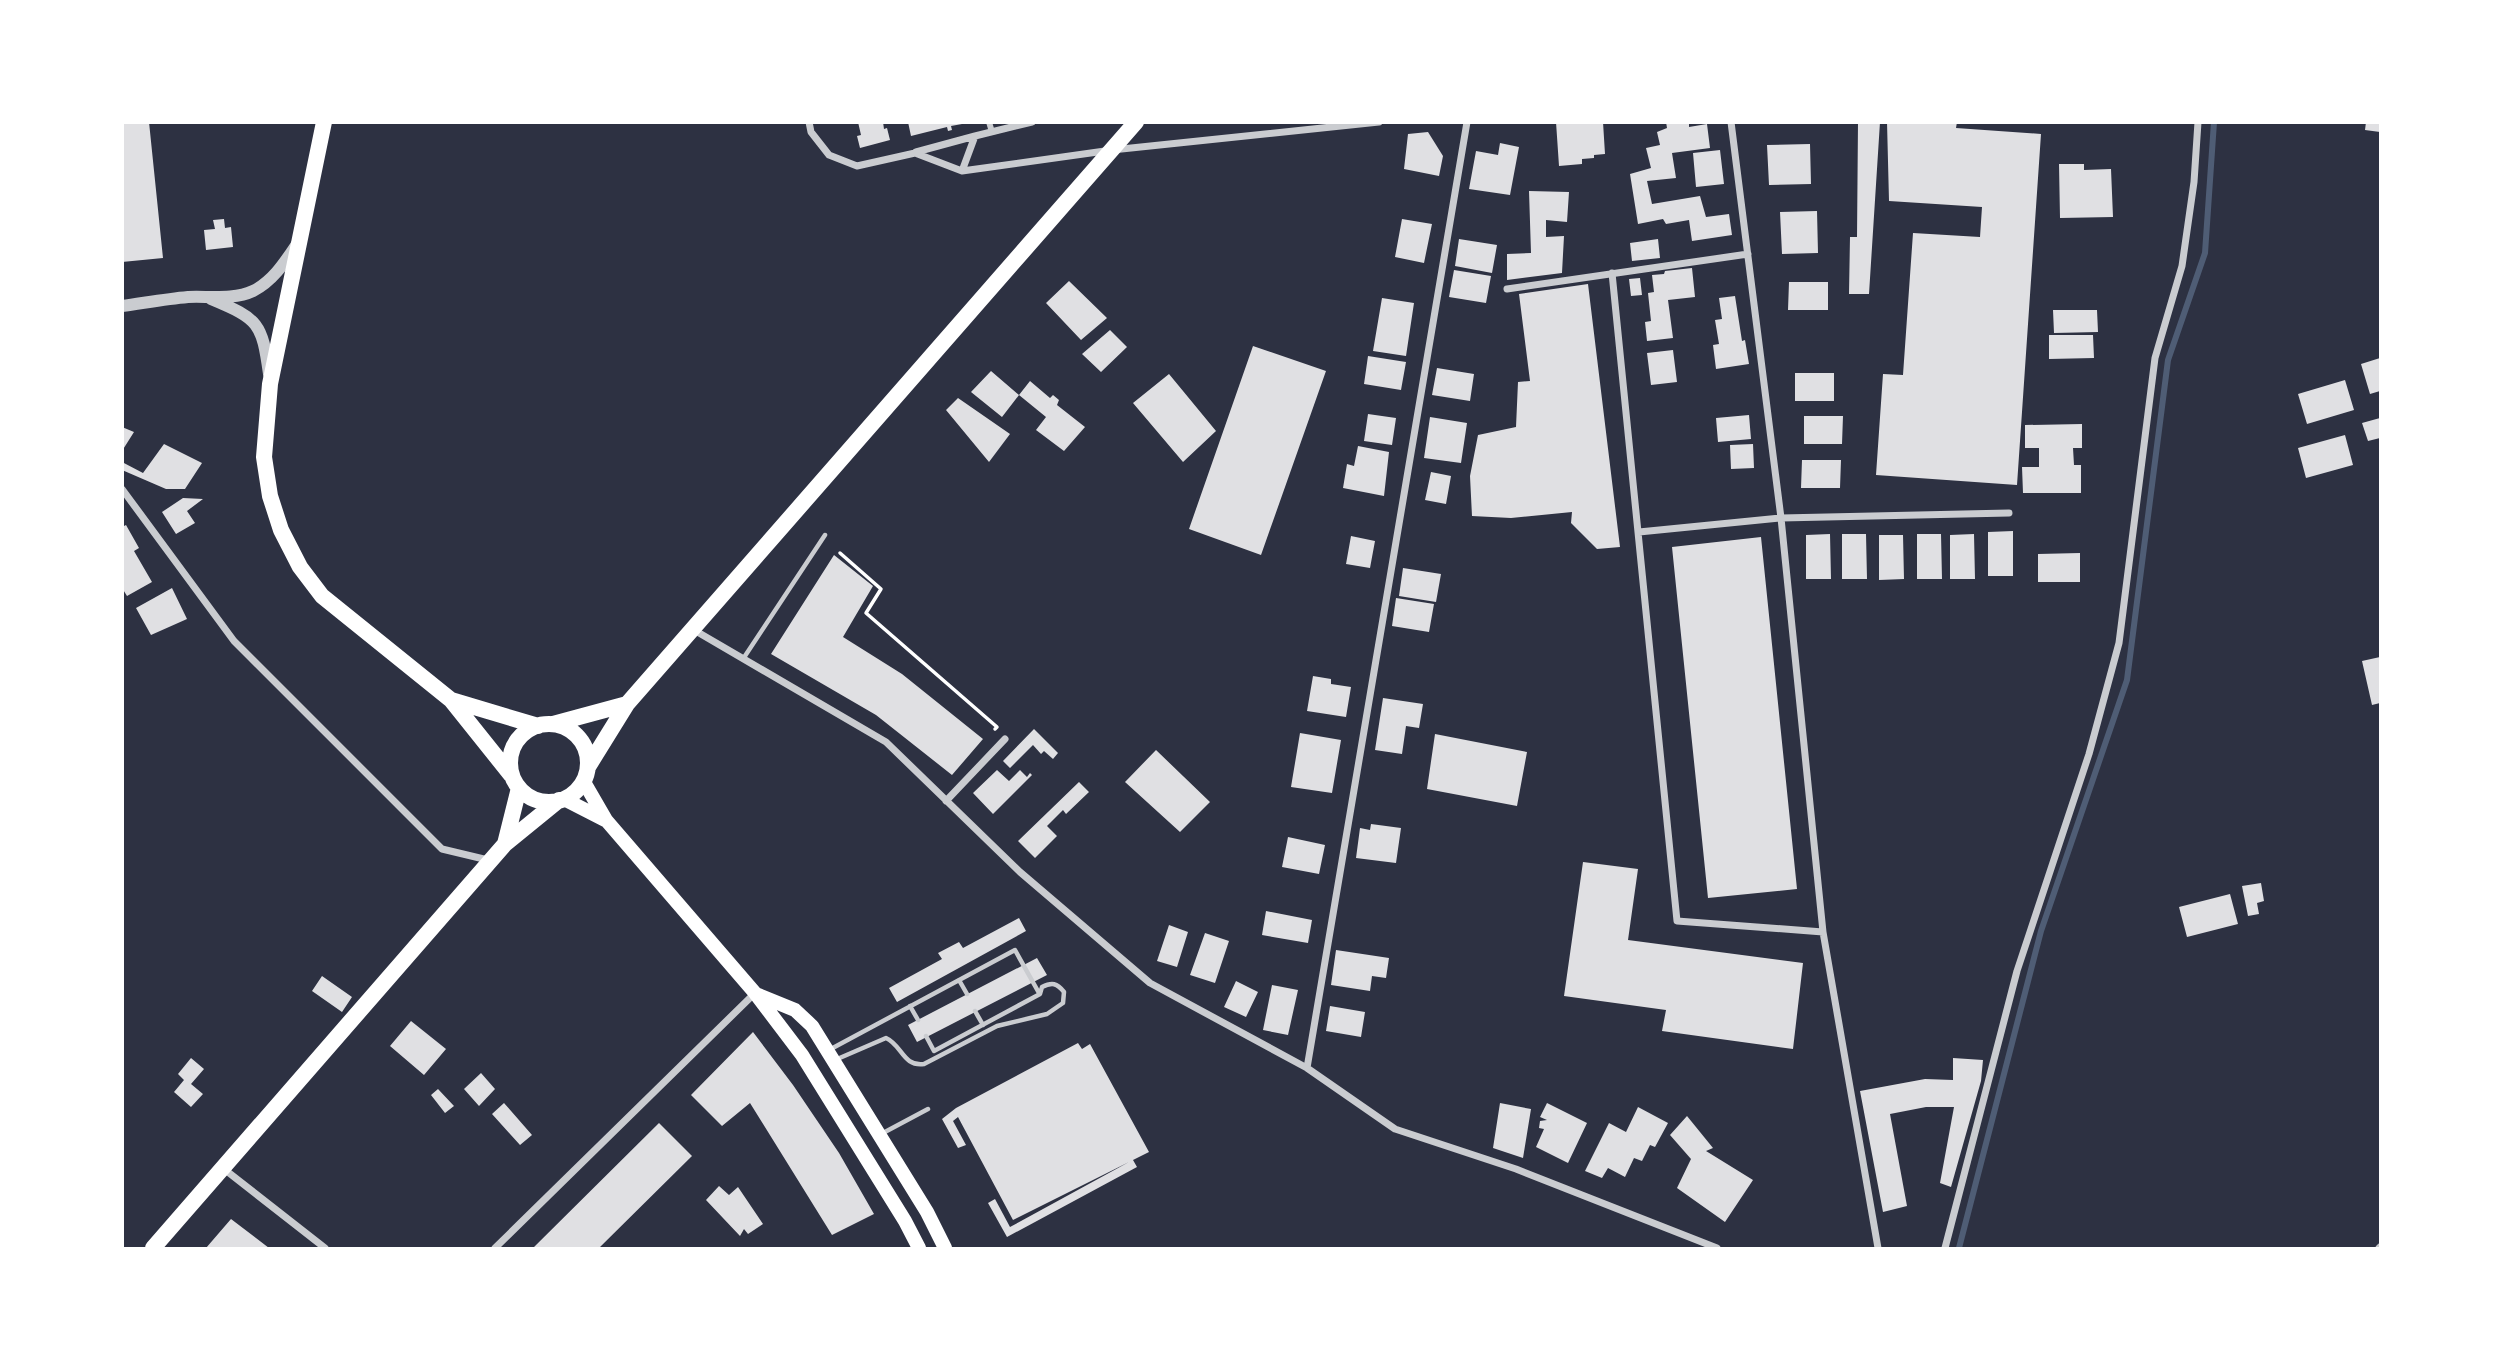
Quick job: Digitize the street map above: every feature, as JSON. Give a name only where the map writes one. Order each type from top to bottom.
[{"type":"main road","points":[[324,122],[270,384],[264,457],[270,496],[281,530],[300,567],[322,596],[451,700],[527,796],[538,800],[562,799],[606,820]]},
{"type":"main road","points":[[153,1248],[505,844],[562,799],[578,790],[627,704],[1136,122]]},
{"type":"main road","points":[[451,700],[545,725],[565,727],[583,743],[587,755],[586,774],[606,820],[755,993],[809,1065],[919,1248]]},
{"type":"main road","points":[[505,844],[515,781],[510,762],[512,750],[527,731],[627,704]]},
{"type":"main road","points":[[755,993],[795,1010],[812,1027],[927,1212],[946,1248]]},
{"type":"street","points":[[809,122],[811,132],[829,155],[857,166],[1032,122]]},
{"type":"street","points":[[989,122],[992,132]]},
{"type":"street","points":[[915,153],[962,171],[1112,150],[1379,122]]},
{"type":"street","points":[[1307,1068],[1468,122]]},
{"type":"street","points":[[1731,122],[1781,518],[1823,932],[1878,1248]]},
{"type":"street","points":[[1945,1248],[2017,971],[2089,754],[2119,643],[2155,358],[2182,266],[2194,182],[2198,122]]},
{"type":"street","points":[[962,171],[975,136]]},
{"type":"street","points":[[122,306],[189,297],[208,298],[250,293],[278,272],[298,244]]},
{"type":"street","points":[[1507,289],[1748,254]]},
{"type":"street","points":[[1612,273],[1677,921],[1823,932]]},
{"type":"street","points":[[208,298],[243,312],[254,323],[264,341],[270,384]]},
{"type":"street","points":[[122,489],[234,641],[413,821],[442,849],[493,860]]},
{"type":"street","points":[[1639,532],[1781,518],[2009,513]]},
{"type":"street","points":[[694,629],[886,742],[1020,872],[1150,983],[1307,1068],[1395,1129],[1516,1169],[1717,1248]]},
{"type":"street","points":[[946,801],[1004,739]]},
{"type":"street","points":[[495,1248],[755,993]]},
{"type":"street","points":[[224,1169],[325,1248]]},
{"type":"lane","points":[[744,659],[825,535]]},
{"type":"lane","points":[[831,1056],[910,1006],[1015,950],[1040,994]]},
{"type":"lane","points":[[959,980],[967,995]]},
{"type":"lane","points":[[831,1056],[886,1038],[892,1040],[908,1062],[915,1065],[924,1064],[997,1026],[1047,1014],[1063,1003],[1064,992],[1059,985],[1049,983],[1042,987],[1040,994],[934,1051],[926,1037]]},
{"type":"lane","points":[[910,1006],[918,1020]]},
{"type":"lane","points":[[975,1011],[983,1025]]},
{"type":"lane","points":[[880,1135],[928,1109]]},
{"type":"path","points":[[840,553],[881,589],[866,613],[998,727]]},
{"type":"building","points":[[122,122],[149,122],[163,258],[122,262]]},
{"type":"building","points":[[858,122],[883,122],[890,140],[860,148]]},
{"type":"building","points":[[908,122],[962,124],[951,126],[952,130],[948,131],[947,127],[911,136]]},
{"type":"building","points":[[1556,122],[1603,122],[1605,154],[1582,159],[1582,164],[1559,166]]},
{"type":"building","points":[[1666,122],[1689,122],[1689,127],[1707,124],[1710,148],[1672,153],[1676,178],[1647,181],[1652,204],[1700,196],[1706,217],[1729,214],[1732,235],[1692,241],[1689,220],[1666,224],[1663,219],[1638,224],[1630,174],[1651,168],[1646,148],[1660,145],[1657,132],[1667,128]]},
{"type":"building","points":[[1858,122],[1880,122],[1869,294],[1849,294],[1850,237],[1857,237]]},
{"type":"building","points":[[1887,122],[1957,122],[1956,128],[2041,134],[2017,485],[1876,475],[1883,374],[1903,375],[1913,233],[1980,237],[1982,207],[1889,201]]},
{"type":"building","points":[[2366,122],[2380,122],[2380,132],[2365,130]]},
{"type":"building","points":[[1428,132],[1443,156],[1439,176],[1404,169],[1408,134]]},
{"type":"building","points":[[1500,143],[1519,147],[1510,195],[1469,189],[1476,151],[1498,155]]},
{"type":"building","points":[[1810,144],[1811,184],[1769,185],[1767,145]]},
{"type":"building","points":[[1720,150],[1724,184],[1696,187],[1693,153]]},
{"type":"building","points":[[2059,164],[2084,164],[2084,170],[2111,169],[2113,217],[2060,218]]},
{"type":"building","points":[[1529,191],[1569,192],[1567,222],[1546,220],[1546,237],[1564,236],[1562,273],[1507,280],[1507,254],[1531,253]]},
{"type":"building","points":[[1817,211],[1818,253],[1782,254],[1780,212]]},
{"type":"building","points":[[224,219],[225,228],[231,227],[233,247],[206,250],[204,230],[215,229],[213,220]]},
{"type":"building","points":[[1402,219],[1432,224],[1424,263],[1395,257]]},
{"type":"building","points":[[1459,239],[1497,245],[1492,273],[1455,266]]},
{"type":"building","points":[[1658,239],[1660,258],[1632,261],[1630,243]]},
{"type":"building","points":[[1692,268],[1695,297],[1668,300],[1673,338],[1647,341],[1645,322],[1651,321],[1648,293],[1654,292],[1652,275]]},
{"type":"building","points":[[1454,270],[1491,276],[1486,303],[1449,297]]},
{"type":"building","points":[[1640,278],[1642,295],[1631,296],[1629,279]]},
{"type":"building","points":[[1069,281],[1107,318],[1081,340],[1046,303]]},
{"type":"building","points":[[1789,282],[1828,282],[1828,310],[1788,310]]},
{"type":"building","points":[[1588,284],[1620,547],[1597,549],[1571,523],[1572,512],[1511,518],[1472,516],[1470,476],[1478,435],[1516,427],[1518,382],[1530,381],[1519,294]]},
{"type":"building","points":[[1735,296],[1742,341],[1745,340],[1749,364],[1716,369],[1713,345],[1719,344],[1715,320],[1722,319],[1719,298]]},
{"type":"building","points":[[1382,298],[1414,303],[1406,356],[1373,351]]},
{"type":"building","points":[[2053,310],[2097,310],[2098,332],[2054,333]]},
{"type":"building","points":[[1110,330],[1127,347],[1101,372],[1082,354]]},
{"type":"building","points":[[2049,335],[2093,335],[2094,358],[2049,359]]},
{"type":"building","points":[[1253,346],[1326,371],[1261,555],[1189,529]]},
{"type":"building","points":[[1673,350],[1677,382],[1651,385],[1647,353]]},
{"type":"building","points":[[1368,356],[1406,362],[1401,390],[1364,384]]},
{"type":"building","points":[[2380,358],[2380,391],[2370,394],[2361,364]]},
{"type":"building","points":[[1437,368],[1474,374],[1470,401],[1432,395]]},
{"type":"building","points":[[991,371],[1019,395],[1002,417],[971,392]]},
{"type":"building","points":[[1795,373],[1834,373],[1834,401],[1795,401]]},
{"type":"building","points":[[1169,374],[1216,431],[1183,462],[1133,403]]},
{"type":"building","points":[[2345,380],[2354,410],[2307,424],[2298,394]]},
{"type":"building","points":[[1030,381],[1050,398],[1053,395],[1059,400],[1057,405],[1085,427],[1064,451],[1036,430],[1046,417],[1019,395]]},
{"type":"building","points":[[958,398],[1010,434],[989,462],[946,410]]},
{"type":"building","points":[[1368,414],[1396,418],[1392,445],[1364,441]]},
{"type":"building","points":[[1749,415],[1751,439],[1718,442],[1716,418]]},
{"type":"building","points":[[1804,416],[1843,416],[1842,444],[1804,444]]},
{"type":"building","points":[[1430,417],[1467,423],[1461,463],[1424,458]]},
{"type":"building","points":[[2380,418],[2380,438],[2368,441],[2362,423]]},
{"type":"building","points":[[2082,424],[2082,448],[2073,448],[2074,465],[2081,465],[2081,493],[2023,493],[2022,467],[2039,467],[2039,448],[2025,448],[2025,425]]},
{"type":"building","points":[[122,427],[134,432],[122,451]]},
{"type":"building","points":[[2345,435],[2353,465],[2306,478],[2298,448]]},
{"type":"building","points":[[164,444],[202,463],[185,489],[166,489],[122,470],[122,462],[143,473]]},
{"type":"building","points":[[1753,444],[1754,468],[1731,469],[1730,445]]},
{"type":"building","points":[[1358,446],[1389,452],[1384,496],[1343,488],[1347,464],[1354,466]]},
{"type":"building","points":[[1802,460],[1841,460],[1840,488],[1801,488]]},
{"type":"building","points":[[1431,472],[1451,476],[1446,504],[1425,500]]},
{"type":"building","points":[[183,498],[203,499],[187,511],[195,523],[176,534],[162,512]]},
{"type":"building","points":[[126,525],[139,548],[134,551],[152,582],[127,596],[122,588],[122,527]]},
{"type":"building","points":[[2013,531],[2013,576],[1988,576],[1988,532]]},
{"type":"building","points":[[1830,534],[1831,579],[1806,579],[1806,535]]},
{"type":"building","points":[[1842,534],[1866,534],[1867,579],[1842,579]]},
{"type":"building","points":[[1917,534],[1941,534],[1942,579],[1917,579]]},
{"type":"building","points":[[1974,534],[1975,579],[1950,579],[1950,535]]},
{"type":"building","points":[[1879,535],[1903,535],[1904,579],[1879,580]]},
{"type":"building","points":[[1351,536],[1375,541],[1370,568],[1346,564]]},
{"type":"building","points":[[1761,537],[1797,889],[1708,898],[1672,547]]},
{"type":"building","points":[[2080,553],[2080,582],[2038,582],[2038,554]]},
{"type":"building","points":[[834,555],[873,586],[843,637],[902,674],[983,739],[952,775],[876,715],[771,654]]},
{"type":"building","points":[[1403,568],[1441,574],[1436,602],[1399,596]]},
{"type":"building","points":[[172,588],[187,619],[151,635],[136,608]]},
{"type":"building","points":[[1396,598],[1434,604],[1429,632],[1392,626]]},
{"type":"building","points":[[2380,657],[2380,703],[2372,705],[2362,661]]},
{"type":"building","points":[[1313,676],[1331,679],[1331,684],[1351,687],[1346,717],[1307,711]]},
{"type":"building","points":[[1383,698],[1423,704],[1419,728],[1406,726],[1402,754],[1375,750]]},
{"type":"building","points":[[1034,729],[1058,753],[1053,759],[1044,751],[1041,754],[1033,745],[1010,768],[1003,761]]},
{"type":"building","points":[[1300,733],[1341,740],[1332,793],[1291,787]]},
{"type":"building","points":[[1435,734],[1527,752],[1517,806],[1427,789]]},
{"type":"building","points":[[1156,750],[1210,802],[1180,832],[1125,782]]},
{"type":"building","points":[[997,770],[1009,781],[1020,770],[1027,777],[1030,773],[1032,775],[993,814],[973,793]]},
{"type":"building","points":[[1079,782],[1089,792],[1066,814],[1063,810],[1047,826],[1057,836],[1035,858],[1018,841]]},
{"type":"building","points":[[1371,824],[1401,828],[1396,863],[1356,858],[1360,828],[1370,830]]},
{"type":"building","points":[[1288,837],[1325,845],[1319,874],[1282,867]]},
{"type":"building","points":[[1583,862],[1638,869],[1628,940],[1803,963],[1793,1049],[1662,1031],[1666,1010],[1564,996]]},
{"type":"building","points":[[2261,883],[2264,901],[2257,903],[2259,914],[2248,916],[2242,886]]},
{"type":"building","points":[[2230,894],[2238,924],[2187,937],[2179,907]]},
{"type":"building","points":[[1266,911],[1312,920],[1308,943],[1262,935]]},
{"type":"building","points":[[1019,918],[1026,931],[897,1002],[889,988],[942,959],[938,953],[959,942],[963,948]]},
{"type":"building","points":[[1169,925],[1188,932],[1177,967],[1157,961]]},
{"type":"building","points":[[1205,933],[1229,941],[1215,983],[1190,975]]},
{"type":"building","points":[[1336,950],[1389,958],[1386,978],[1372,976],[1370,991],[1331,985]]},
{"type":"building","points":[[1037,958],[1047,975],[917,1042],[908,1025]]},
{"type":"building","points":[[322,976],[352,997],[342,1012],[312,991]]},
{"type":"building","points":[[1236,981],[1258,992],[1246,1017],[1224,1007]]},
{"type":"building","points":[[1272,985],[1298,990],[1288,1035],[1263,1030]]},
{"type":"building","points":[[1330,1006],[1365,1012],[1361,1037],[1326,1031]]},
{"type":"building","points":[[411,1021],[446,1049],[424,1075],[390,1046]]},
{"type":"building","points":[[753,1032],[839,1153],[874,1214],[832,1235],[750,1103],[722,1126],[691,1095]]},
{"type":"building","points":[[1078,1043],[1082,1049],[1090,1044],[1149,1152],[1133,1160],[1137,1167],[1007,1237],[988,1203],[995,1199],[1010,1227],[1129,1162],[1013,1220],[958,1117],[953,1121],[966,1145],[958,1148],[942,1119],[956,1108]]},
{"type":"building","points":[[191,1058],[204,1069],[191,1084],[203,1094],[191,1107],[174,1092],[184,1080],[178,1074]]},
{"type":"building","points":[[1953,1058],[1983,1060],[1981,1081],[1951,1187],[1940,1183],[1954,1107],[1926,1107],[1890,1114],[1907,1206],[1883,1212],[1860,1091],[1925,1079],[1953,1080]]},
{"type":"building","points":[[481,1073],[495,1089],[479,1106],[464,1089]]},
{"type":"building","points":[[438,1089],[454,1106],[445,1113],[431,1095]]},
{"type":"building","points":[[504,1103],[532,1135],[520,1145],[492,1114]]},
{"type":"building","points":[[1500,1103],[1531,1109],[1523,1158],[1493,1148]]},
{"type":"building","points":[[1547,1103],[1587,1123],[1568,1163],[1536,1147],[1544,1129],[1539,1128],[1540,1121],[1547,1120],[1540,1117]]},
{"type":"building","points":[[1638,1107],[1668,1123],[1655,1147],[1650,1145],[1642,1161],[1634,1158],[1625,1177],[1608,1168],[1602,1178],[1585,1171],[1609,1123],[1626,1132]]},
{"type":"building","points":[[1687,1116],[1713,1148],[1706,1151],[1753,1180],[1725,1222],[1677,1188],[1691,1159],[1670,1135]]},
{"type":"building","points":[[659,1123],[692,1156],[599,1248],[533,1248]]},
{"type":"building","points":[[719,1186],[729,1195],[738,1187],[763,1224],[748,1234],[744,1229],[740,1236],[706,1200]]},
{"type":"building","points":[[231,1219],[269,1248],[206,1248]]},
{"type":"waterway","points":[[1959,1248],[2041,931],[2127,680],[2168,360],[2205,253],[2214,122]]}]
